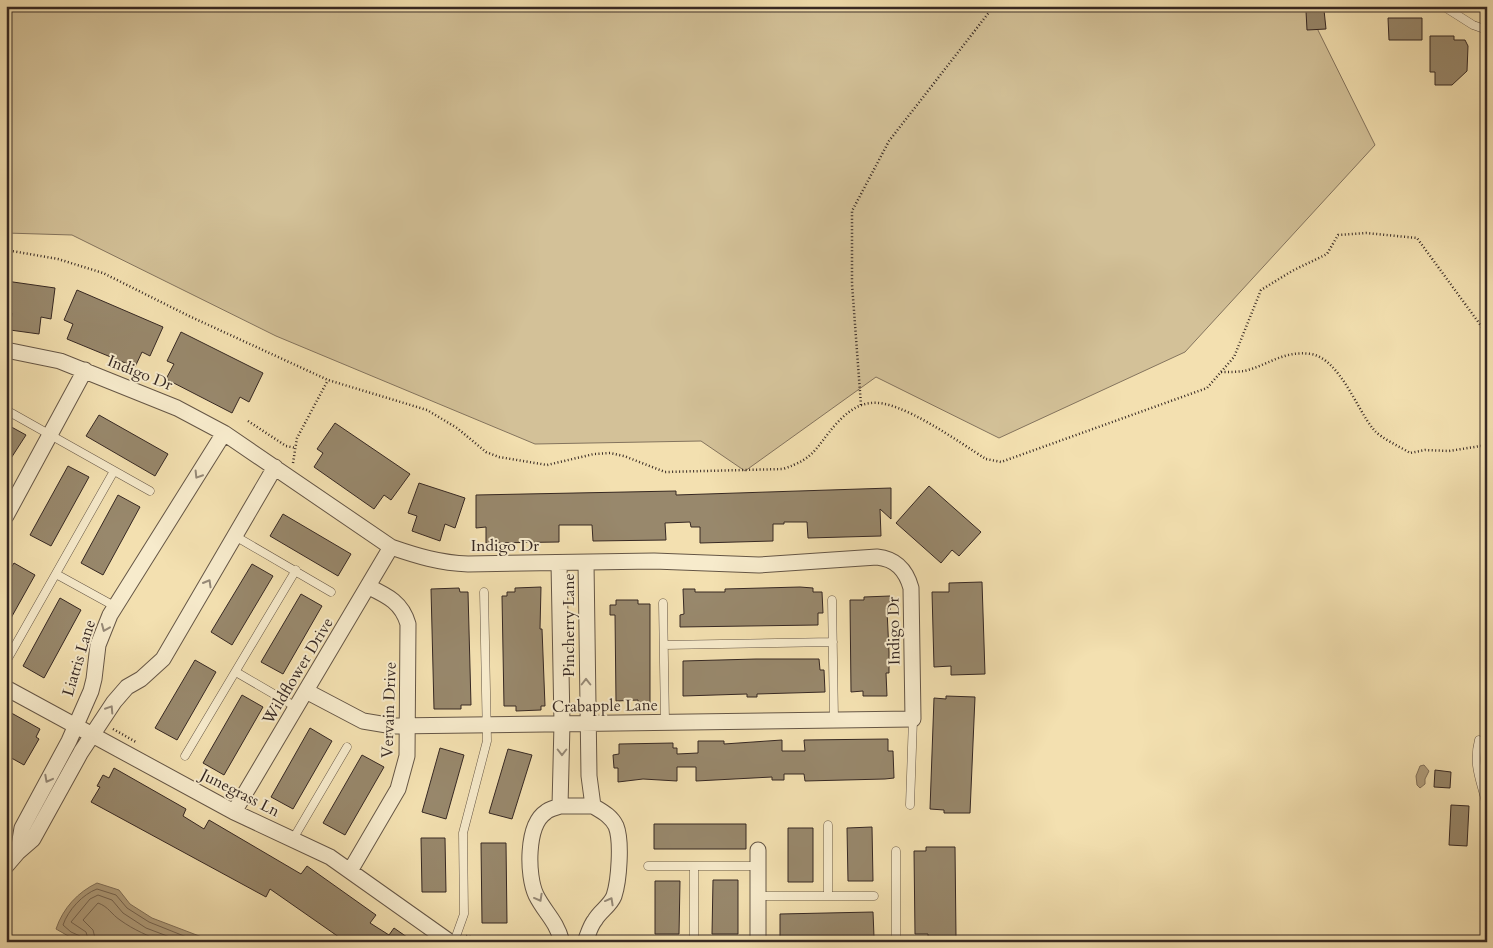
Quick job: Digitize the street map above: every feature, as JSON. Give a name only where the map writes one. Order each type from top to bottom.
[{"type":"street","name":"Indigo Dr","points":[[6,350],[60,361],[177,408],[224,433],[391,546],[444,563],[654,561],[759,566],[836,559],[888,558],[899,566],[907,576],[911,588],[913,719]]},
{"type":"street","points":[[6,516],[85,370]]},
{"type":"street","name":"Liatris Lane","points":[[18,852],[22,828],[75,726],[94,679],[100,638],[116,607],[224,433]]},
{"type":"street","points":[[6,866],[18,852],[34,839],[81,752],[127,687],[141,679],[163,659],[275,467]]},
{"type":"street","name":"Wildflower Drive","points":[[234,812],[369,587],[391,546]]},
{"type":"street","name":"Pincherry Lane","points":[[559,563],[562,724],[560,806]]},
{"type":"street","name":"Pincherry Lane","points":[[586,563],[588,776],[593,806]]},
{"type":"street","name":"Vervain Drive","points":[[350,871],[398,789],[407,756],[409,726],[408,624],[404,612],[392,599],[369,587]]},
{"type":"street","name":"Junegrass Ln","points":[[6,688],[234,812],[322,853],[450,942]]},
{"type":"street","name":"Crabapple Lane","points":[[306,691],[363,721],[409,726],[913,719]]},
{"type":"street","points":[[562,942],[553,918],[536,894],[530,879],[531,836],[536,824],[545,812],[560,806],[593,806],[608,814],[616,827],[618,838],[618,880],[613,897],[595,920],[585,942]]},
{"type":"street","points":[[758,850],[758,942]]},
{"type":"lane","points":[[1443,6],[1473,25],[1487,30]]},
{"type":"lane","points":[[6,410],[150,492]]},
{"type":"lane","points":[[7,660],[114,471]]},
{"type":"lane","points":[[235,536],[331,592]]},
{"type":"lane","points":[[185,756],[296,570]]},
{"type":"lane","points":[[56,574],[116,607]]},
{"type":"lane","points":[[454,942],[464,914],[463,833],[486,751],[484,592]]},
{"type":"lane","points":[[832,600],[834,719]]},
{"type":"lane","points":[[663,603],[665,722]]},
{"type":"lane","points":[[664,645],[833,642]]},
{"type":"lane","points":[[236,672],[296,707]]},
{"type":"lane","points":[[910,805],[913,719]]},
{"type":"lane","points":[[1479,740],[1475,756],[1478,777],[1487,807]]},
{"type":"lane","points":[[293,839],[347,747]]},
{"type":"lane","points":[[828,825],[828,895]]},
{"type":"lane","points":[[896,851],[896,942]]},
{"type":"lane","points":[[648,866],[759,866]]},
{"type":"lane","points":[[694,866],[694,937]]},
{"type":"lane","points":[[759,896],[874,896]]},
{"type":"path","points":[[861,404],[852,284],[852,211],[889,142],[994,6]]},
{"type":"path","points":[[6,250],[58,258],[103,273],[189,316],[328,380],[427,410],[458,428],[486,452],[514,462],[547,465],[594,454],[610,454],[624,456],[665,472],[782,469],[796,465],[813,454],[844,415],[861,404],[873,402],[908,412],[986,459],[1000,462],[1207,388],[1234,358],[1261,290],[1292,271],[1327,254],[1338,235],[1366,233],[1417,238],[1487,334]]},
{"type":"path","points":[[1221,372],[1246,371],[1266,361],[1293,354],[1312,354],[1326,362],[1345,384],[1375,431],[1410,453],[1487,445]]},
{"type":"path","points":[[248,421],[286,446],[296,448]]},
{"type":"shaded area","points":[[6,6],[1306,6],[1375,145],[1185,352],[999,438],[876,377],[745,471],[701,441],[535,444],[276,336],[72,235],[6,233]]},
{"type":"water","points":[[1424,765],[1429,771],[1425,784],[1420,788],[1417,785],[1416,776],[1420,766]]},
{"type":"water","points":[[97,883],[119,890],[130,904],[152,918],[215,942],[85,942],[70,937],[56,929],[72,901]]},
{"type":"building","points":[[1324,10],[1326,29],[1307,30],[1306,11]]},
{"type":"building","points":[[1388,18],[1422,18],[1422,40],[1389,40]]},
{"type":"building","points":[[1430,36],[1454,36],[1454,40],[1465,40],[1468,46],[1467,71],[1452,85],[1435,85],[1435,72],[1430,72]]},
{"type":"building","points":[[6,281],[55,288],[51,319],[41,317],[39,334],[10,330],[12,313],[6,313]]},
{"type":"building","points":[[77,290],[163,327],[150,356],[142,352],[135,367],[67,339],[73,324],[64,320]]},
{"type":"building","points":[[181,332],[263,373],[249,402],[240,397],[232,413],[166,379],[174,364],[167,361]]},
{"type":"building","points":[[99,415],[168,454],[155,476],[86,436]]},
{"type":"building","points":[[335,423],[410,474],[391,500],[384,495],[374,509],[314,467],[323,453],[317,449]]},
{"type":"building","points":[[6,424],[26,435],[6,466]]},
{"type":"building","points":[[68,466],[89,477],[51,546],[30,535]]},
{"type":"building","points":[[419,483],[465,498],[455,528],[445,524],[440,541],[412,531],[417,516],[408,513]]},
{"type":"building","points":[[929,486],[981,532],[959,556],[952,550],[941,563],[896,523]]},
{"type":"building","points":[[891,488],[891,519],[880,509],[881,536],[808,538],[807,522],[784,522],[784,524],[773,524],[773,541],[700,543],[700,527],[691,527],[690,522],[665,523],[666,540],[593,541],[592,525],[559,525],[559,542],[486,543],[486,527],[476,528],[476,495],[676,491],[676,495]]},
{"type":"building","points":[[118,495],[140,507],[103,575],[81,563]]},
{"type":"building","points":[[283,514],[351,554],[338,576],[270,536]]},
{"type":"building","points":[[14,563],[35,575],[6,627],[6,576]]},
{"type":"building","points":[[252,564],[273,576],[232,645],[211,632]]},
{"type":"building","points":[[982,582],[985,674],[951,675],[951,666],[934,667],[932,592],[949,592],[949,583]]},
{"type":"building","points":[[541,587],[540,629],[542,629],[545,706],[541,706],[541,710],[516,711],[516,706],[504,706],[502,596],[507,596],[507,592],[515,592],[515,588]]},
{"type":"building","points":[[459,588],[460,592],[468,592],[471,705],[461,705],[461,709],[434,709],[431,589]]},
{"type":"building","points":[[813,588],[813,592],[822,592],[823,613],[818,613],[818,625],[680,627],[680,615],[684,614],[683,589],[695,589],[695,592],[725,592],[725,589]]},
{"type":"building","points":[[301,594],[322,606],[283,674],[261,662]]},
{"type":"building","points":[[890,596],[890,610],[887,610],[889,673],[886,673],[887,696],[863,696],[863,691],[851,692],[850,600],[864,600],[864,597]]},
{"type":"building","points":[[60,598],[81,610],[44,678],[23,666]]},
{"type":"building","points":[[616,600],[638,600],[638,604],[650,604],[650,703],[638,703],[638,700],[616,701],[615,615],[610,615],[610,605],[616,605]]},
{"type":"building","points":[[819,659],[820,670],[824,670],[825,692],[757,694],[757,697],[747,697],[747,694],[683,696],[683,661]]},
{"type":"building","points":[[195,660],[216,672],[177,740],[155,728]]},
{"type":"building","points":[[242,695],[263,707],[224,775],[203,763]]},
{"type":"building","points":[[946,696],[975,697],[970,813],[944,813],[944,810],[930,809],[934,698],[946,699]]},
{"type":"building","points":[[6,710],[40,729],[36,737],[39,739],[24,765],[6,755]]},
{"type":"building","points":[[310,728],[332,741],[293,809],[271,797]]},
{"type":"building","points":[[888,739],[888,751],[893,751],[894,778],[885,779],[805,781],[804,774],[784,774],[784,780],[772,780],[772,777],[696,781],[696,767],[677,767],[677,781],[643,779],[618,782],[618,768],[614,768],[613,755],[619,754],[619,744],[673,743],[673,748],[677,748],[677,754],[698,753],[698,741],[724,741],[724,744],[782,740],[782,751],[805,751],[804,740]]},
{"type":"building","points":[[440,748],[464,755],[446,819],[422,812]]},
{"type":"building","points":[[508,749],[532,755],[512,819],[489,813]]},
{"type":"building","points":[[362,755],[384,767],[345,835],[323,823]]},
{"type":"building","points":[[114,768],[186,809],[183,816],[204,829],[209,820],[301,874],[307,866],[376,915],[370,923],[389,935],[394,928],[414,942],[346,942],[270,889],[266,897],[91,802],[100,787],[97,786],[103,775],[109,778]]},
{"type":"building","points":[[1435,770],[1451,772],[1450,788],[1434,787]]},
{"type":"building","points":[[1451,805],[1469,806],[1467,846],[1449,845]]},
{"type":"building","points":[[654,824],[746,824],[746,849],[654,849]]},
{"type":"building","points":[[872,827],[873,881],[848,881],[847,828]]},
{"type":"building","points":[[788,828],[813,828],[813,882],[788,882]]},
{"type":"building","points":[[421,838],[445,838],[446,892],[422,892]]},
{"type":"building","points":[[481,843],[506,843],[507,923],[482,923]]},
{"type":"building","points":[[926,847],[955,847],[956,937],[928,938],[928,934],[915,934],[914,851],[926,851]]},
{"type":"building","points":[[713,880],[738,880],[738,934],[712,934]]},
{"type":"building","points":[[655,881],[680,881],[679,934],[655,934]]},
{"type":"building","points":[[873,912],[874,937],[780,938],[780,914]]}]
